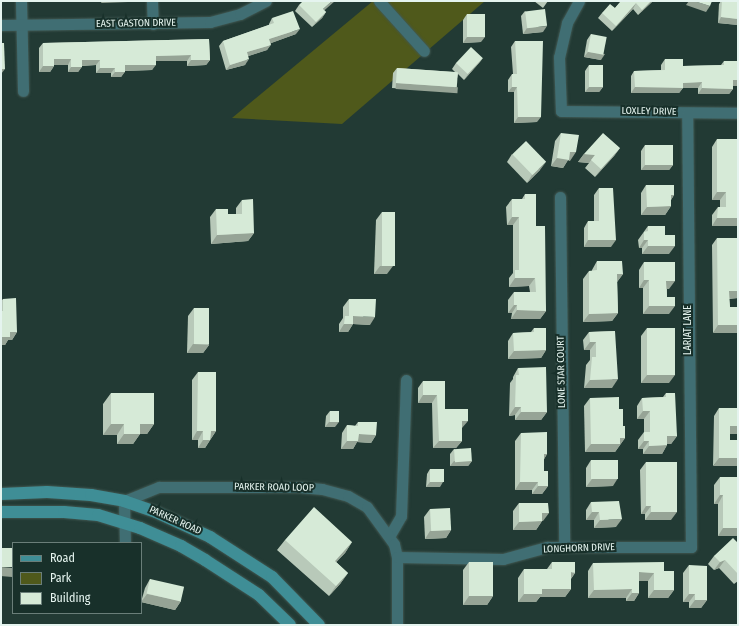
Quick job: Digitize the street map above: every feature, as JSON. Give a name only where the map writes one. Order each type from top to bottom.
[{"type":"main road","name":"PARKER ROAD","points":[[1,494],[70,493],[124,501],[181,522],[239,555],[272,577],[319,625]]},
{"type":"main road","name":"PARKER ROAD","points":[[1,512],[64,512],[98,515],[181,546],[206,560],[259,595],[290,625]]},
{"type":"street","points":[[21,1],[23,91]]},
{"type":"street","points":[[152,1],[152,24]]},
{"type":"street","name":"EAST GASTON DRIVE","points":[[1,25],[210,22],[240,14],[266,1]]},
{"type":"street","points":[[379,1],[424,51]]},
{"type":"street","name":"LOXLEY DRIVE","points":[[579,1],[566,24],[559,57],[561,111],[738,113]]},
{"type":"street","name":"LARIAT LANE","points":[[688,113],[691,547]]},
{"type":"street","name":"LONE STAR COURT","points":[[560,197],[564,548]]},
{"type":"street","points":[[390,535],[401,516],[406,380]]},
{"type":"street","name":"PARKER ROAD LOOP","points":[[124,501],[159,487],[299,487],[322,489],[360,502],[390,535],[397,557],[397,625]]},
{"type":"street","points":[[124,501],[125,542]]},
{"type":"street","name":"LONGHORN DRIVE","points":[[397,557],[503,559],[548,547],[691,547]]},
{"type":"green space","points":[[373,1],[485,1],[342,124],[232,118]]},
{"type":"building","points":[[303,1],[332,1],[323,9],[326,12],[316,22],[299,5]]},
{"type":"building","points":[[621,1],[651,1],[642,10],[636,3],[616,26],[602,13],[610,4],[615,8]]},
{"type":"building","points":[[694,1],[712,1],[710,6]]},
{"type":"building","points":[[722,1],[738,1],[738,19],[721,17]]},
{"type":"building","points":[[545,9],[547,26],[527,28],[525,11]]},
{"type":"building","points":[[293,11],[300,29],[269,39],[271,45],[247,52],[249,59],[230,65],[223,41],[274,23],[272,18]]},
{"type":"building","points":[[467,14],[485,14],[485,37],[467,37]]},
{"type":"building","points":[[591,34],[607,37],[603,55],[588,52]]},
{"type":"building","points":[[209,39],[210,60],[191,60],[191,55],[156,56],[156,65],[125,65],[125,72],[115,72],[115,68],[100,68],[100,60],[82,60],[82,67],[71,67],[71,59],[54,59],[54,66],[43,66],[43,43]]},
{"type":"building","points":[[515,41],[543,41],[541,117],[518,117],[517,87],[512,87],[512,74],[517,74]]},
{"type":"building","points":[[1,43],[4,43],[5,69],[1,69]]},
{"type":"building","points":[[471,47],[483,58],[468,74],[456,63]]},
{"type":"building","points":[[665,59],[683,59],[683,66],[724,65],[724,61],[738,61],[738,80],[733,80],[733,89],[702,88],[702,82],[683,83],[683,88],[635,87],[634,71],[665,70]]},
{"type":"building","points":[[589,65],[603,65],[603,87],[589,87]]},
{"type":"building","points":[[397,68],[458,72],[457,87],[396,83]]},
{"type":"building","points":[[561,133],[579,135],[576,152],[570,152],[569,160],[557,158]]},
{"type":"building","points":[[603,133],[620,148],[601,169],[591,160],[595,155],[584,154]]},
{"type":"building","points":[[717,139],[738,139],[738,218],[717,218],[718,207],[726,207],[726,192],[717,192]]},
{"type":"building","points":[[526,141],[546,162],[532,175],[512,154]]},
{"type":"building","points":[[645,145],[673,145],[673,165],[645,165]]},
{"type":"building","points":[[646,185],[674,185],[674,195],[671,195],[671,206],[647,207]]},
{"type":"building","points":[[599,188],[613,188],[616,240],[588,240],[588,221],[599,221]]},
{"type":"building","points":[[525,194],[536,194],[536,226],[545,226],[546,311],[517,310],[517,305],[514,305],[514,292],[536,292],[535,278],[515,278],[515,270],[519,270],[519,217],[512,217],[512,199],[525,199]]},
{"type":"building","points":[[253,199],[254,233],[217,235],[216,209],[228,209],[228,214],[242,214],[242,200]]},
{"type":"building","points":[[382,212],[395,212],[395,266],[382,266]]},
{"type":"building","points":[[648,226],[665,226],[665,235],[675,235],[675,246],[648,246],[648,240],[644,240],[644,232],[648,231]]},
{"type":"building","points":[[717,238],[738,238],[738,291],[729,291],[730,307],[738,307],[738,325],[718,325]]},
{"type":"building","points":[[597,261],[622,261],[623,274],[617,274],[618,313],[589,314],[589,271],[597,270]]},
{"type":"building","points":[[644,262],[675,262],[675,281],[666,281],[667,297],[675,297],[675,306],[649,306],[649,280],[644,280]]},
{"type":"building","points":[[16,298],[17,332],[10,332],[10,337],[1,337],[1,311],[3,311],[3,299]]},
{"type":"building","points":[[349,299],[376,299],[375,317],[353,316],[353,324],[344,324],[345,316],[349,316]]},
{"type":"building","points":[[194,308],[209,308],[209,344],[194,344]]},
{"type":"building","points":[[534,328],[546,328],[546,350],[514,351],[513,333],[534,332]]},
{"type":"building","points":[[647,328],[675,328],[675,375],[647,375]]},
{"type":"building","points":[[615,331],[618,379],[590,380],[592,357],[596,357],[596,342],[590,342],[589,332]]},
{"type":"building","points":[[546,367],[547,412],[521,412],[521,407],[515,407],[516,375],[519,375],[518,368]]},
{"type":"building","points":[[198,372],[216,372],[216,431],[211,431],[210,440],[203,440],[203,431],[197,431]]},
{"type":"building","points":[[423,381],[445,381],[445,409],[468,409],[468,421],[462,421],[462,441],[439,441],[437,395],[423,395]]},
{"type":"building","points":[[111,393],[154,393],[154,424],[140,424],[140,434],[124,434],[124,424],[111,424]]},
{"type":"building","points":[[666,393],[675,393],[677,436],[667,436],[667,445],[649,446],[649,441],[644,441],[644,432],[650,432],[650,411],[643,411],[642,398],[666,397]]},
{"type":"building","points":[[619,397],[619,409],[623,409],[625,438],[620,438],[620,444],[591,444],[590,398]]},
{"type":"building","points":[[719,408],[738,408],[738,426],[730,426],[730,440],[738,440],[738,458],[719,458]]},
{"type":"building","points":[[330,411],[339,411],[339,422],[330,422]]},
{"type":"building","points":[[358,422],[377,422],[376,435],[359,434],[358,441],[347,441],[347,425],[358,426]]},
{"type":"building","points":[[547,432],[547,454],[544,454],[544,471],[548,471],[548,486],[538,486],[538,482],[520,482],[521,433]]},
{"type":"building","points":[[471,448],[472,461],[455,462],[454,449]]},
{"type":"building","points":[[591,460],[618,460],[618,479],[591,479]]},
{"type":"building","points":[[646,462],[677,462],[677,512],[651,512],[651,506],[646,506]]},
{"type":"building","points":[[430,469],[444,469],[444,482],[430,482]]},
{"type":"building","points":[[720,477],[738,477],[738,528],[723,528],[723,495],[720,495]]},
{"type":"building","points":[[619,501],[622,519],[600,520],[599,512],[592,512],[591,502]]},
{"type":"building","points":[[519,503],[548,503],[549,513],[542,513],[542,521],[519,522]]},
{"type":"building","points":[[314,507],[352,542],[335,561],[348,573],[336,586],[285,540]]},
{"type":"building","points":[[450,508],[451,530],[431,531],[430,509]]},
{"type":"building","points":[[733,538],[738,543],[738,574],[725,560],[720,562],[714,556]]},
{"type":"building","points":[[1,548],[12,548],[12,567],[1,567]]},
{"type":"building","points":[[469,562],[493,562],[493,596],[469,596]]},
{"type":"building","points":[[552,562],[575,562],[575,573],[571,572],[571,589],[542,589],[542,594],[524,594],[524,569],[552,569]]},
{"type":"building","points":[[664,562],[664,571],[674,571],[674,590],[654,590],[654,573],[639,572],[639,593],[632,593],[632,589],[594,590],[593,563]]},
{"type":"building","points":[[689,565],[707,566],[707,600],[695,600],[695,594],[689,594]]},
{"type":"building","points":[[150,579],[184,587],[181,601],[147,594]]}]
